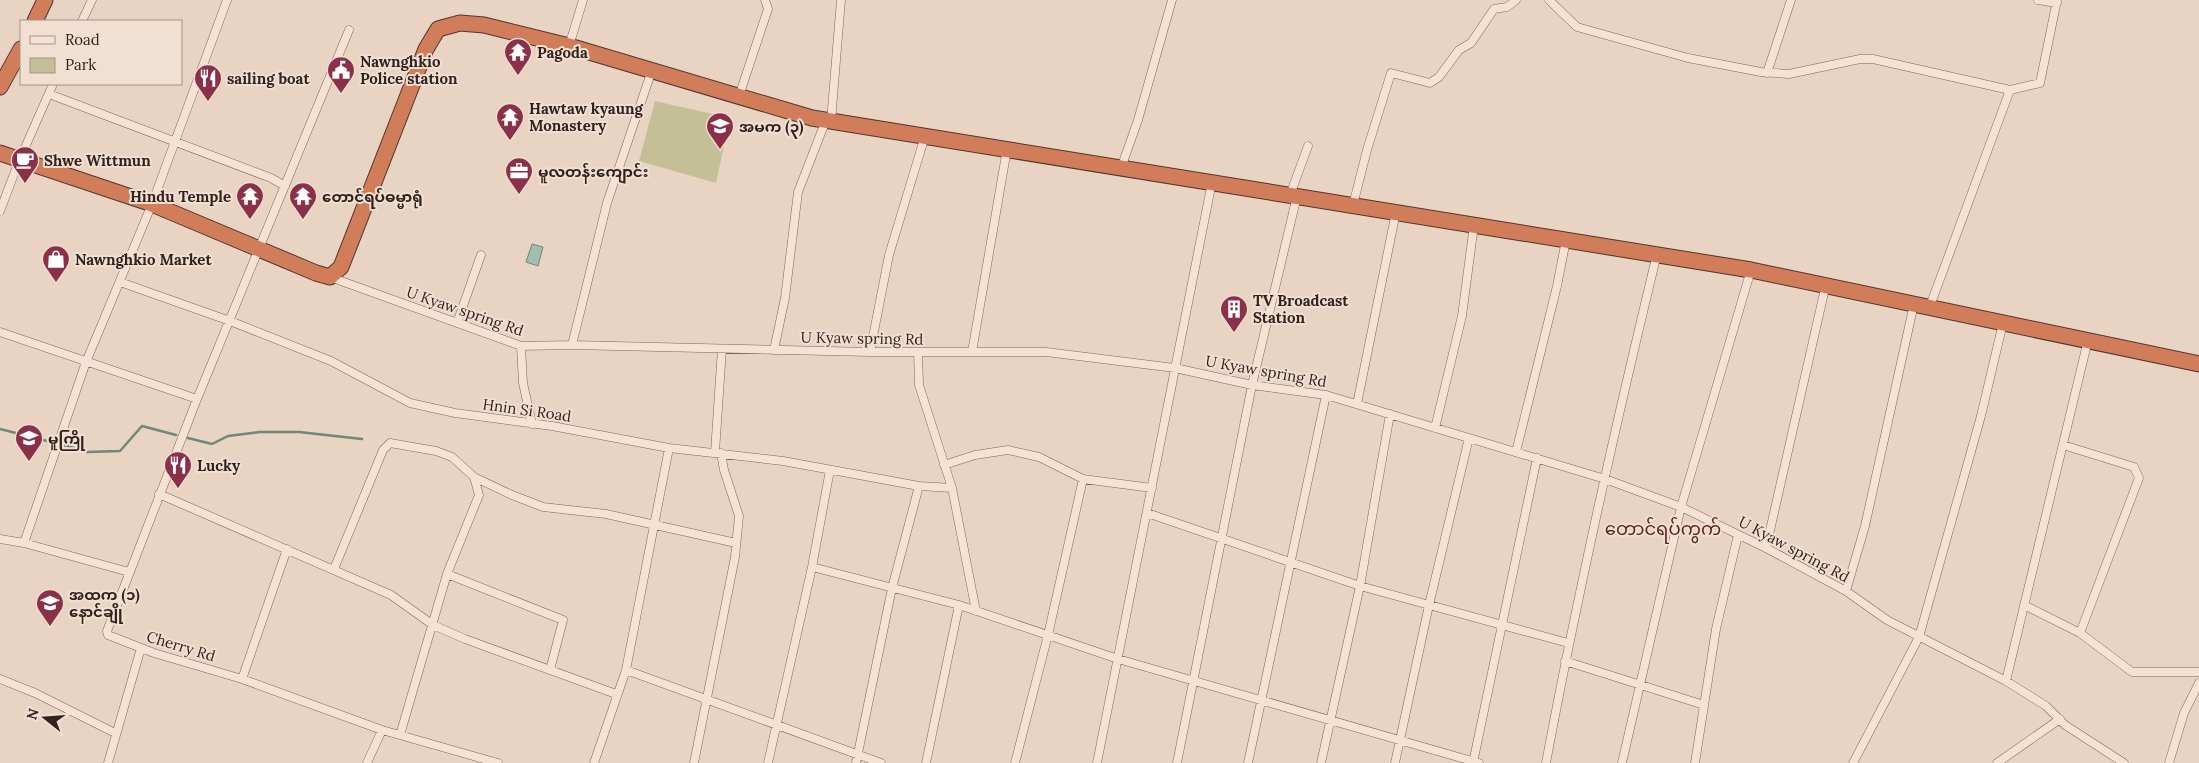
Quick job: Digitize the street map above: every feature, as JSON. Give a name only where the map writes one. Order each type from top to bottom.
[{"type":"highway","points":[[35,20],[45,0]]},
{"type":"highway","points":[[0,153],[19,161],[152,204],[260,250],[330,277],[341,267],[426,49],[438,29],[460,23],[484,25],[569,46],[812,118],[1751,270],[1826,284],[2199,364]]},
{"type":"highway","points":[[0,86],[20,51]]},
{"type":"street","points":[[82,20],[92,0]]},
{"type":"street","points":[[24,543],[86,362],[152,204],[227,0]]},
{"type":"street","points":[[569,46],[583,0]]},
{"type":"street","points":[[739,96],[768,9],[765,0]]},
{"type":"street","points":[[774,350],[785,298],[789,252],[798,192],[828,120],[840,0]]},
{"type":"street","points":[[1121,168],[1138,120],[1172,0]]},
{"type":"street","points":[[1353,205],[1367,150],[1391,73],[1430,83],[1439,77],[1459,50],[1470,43],[1494,9],[1507,7],[1516,0]]},
{"type":"street","points":[[1549,0],[1577,27],[1688,58],[1767,73],[1789,74],[1860,59],[1873,59],[2010,90],[2040,83],[2057,2],[2038,0]]},
{"type":"street","points":[[1767,73],[1791,0]]},
{"type":"street","name":"Cherry Rd","points":[[349,30],[159,494],[107,630],[108,635],[141,648],[242,679],[382,730],[498,763]]},
{"type":"street","points":[[572,345],[607,204],[652,70]]},
{"type":"street","points":[[0,212],[19,161],[53,85]]},
{"type":"street","points":[[1930,306],[2010,90]]},
{"type":"street","points":[[49,94],[270,178],[285,186]]},
{"type":"street","points":[[870,352],[889,255],[926,136]]},
{"type":"street","points":[[1177,763],[1252,385],[1294,196],[1308,146]]},
{"type":"street","points":[[972,352],[1007,149]]},
{"type":"street","points":[[1097,763],[1212,182]]},
{"type":"street","points":[[1357,404],[1396,212]]},
{"type":"street","points":[[1435,428],[1462,316],[1474,225]]},
{"type":"street","points":[[1516,452],[1557,286],[1566,240]]},
{"type":"street","points":[[1546,763],[1568,643],[1628,374],[1657,254]]},
{"type":"street","points":[[457,323],[481,255]]},
{"type":"street","points":[[1622,763],[1680,507],[1751,270]]},
{"type":"street","name":"U Kyaw spring Rd","points":[[330,277],[521,346],[572,345],[870,352],[1046,352],[1175,368],[1252,385],[1326,395],[1606,479],[1680,507],[1766,548],[1846,591],[1887,620],[1919,638],[2006,681],[2046,706],[2060,719],[2124,763]]},
{"type":"street","name":"Hnin Si Road","points":[[120,282],[230,321],[331,362],[410,403],[455,413],[532,424],[669,448],[718,452],[919,486],[952,488]]},
{"type":"street","points":[[1766,548],[1826,284]]},
{"type":"street","points":[[1846,591],[1865,526],[1914,303]]},
{"type":"street","points":[[1853,763],[1919,638],[1981,416],[2003,322]]},
{"type":"street","points":[[0,332],[197,399]]},
{"type":"street","points":[[2006,681],[2088,340]]},
{"type":"street","points":[[521,346],[523,383],[532,424]]},
{"type":"street","points":[[694,763],[736,543],[739,516],[718,452],[722,348]]},
{"type":"street","points":[[918,352],[919,385],[952,488],[976,610]]},
{"type":"street","points":[[1248,763],[1263,700],[1326,395]]},
{"type":"street","points":[[1321,763],[1360,586],[1390,414]]},
{"type":"street","points":[[1395,763],[1429,605],[1469,438]]},
{"type":"street","points":[[334,569],[383,450],[390,443],[436,450],[452,457],[474,477],[543,507],[606,514],[736,543]]},
{"type":"street","points":[[2063,445],[2134,467],[2139,478],[2080,633]]},
{"type":"street","points":[[594,763],[616,694],[626,670],[669,448]]},
{"type":"street","points":[[944,465],[974,455],[1008,450],[1039,457],[1083,478],[1152,488]]},
{"type":"street","points":[[812,567],[959,605],[1118,660],[1475,762],[1500,625],[1537,458]]},
{"type":"street","points":[[768,763],[812,567],[830,470]]},
{"type":"street","points":[[400,735],[447,574],[479,495],[474,477]]},
{"type":"street","points":[[1015,763],[1048,635],[1083,478]]},
{"type":"street","points":[[857,759],[892,588],[919,486]]},
{"type":"street","points":[[159,494],[391,595],[433,625],[465,639],[616,694]]},
{"type":"street","points":[[1147,513],[1360,586],[1568,643]]},
{"type":"street","points":[[1694,763],[1716,628],[1738,535]]},
{"type":"street","points":[[0,539],[24,543],[129,572]]},
{"type":"street","points":[[242,679],[287,549]]},
{"type":"street","points":[[447,574],[563,620],[550,670]]},
{"type":"street","points":[[926,763],[959,605]]},
{"type":"street","points":[[2024,605],[2080,633],[2132,672],[2199,672]]},
{"type":"street","points":[[108,763],[115,733],[141,648]]},
{"type":"street","points":[[1565,661],[1704,705]]},
{"type":"street","points":[[626,670],[778,725],[857,759],[881,763]]},
{"type":"street","points":[[0,679],[35,693],[115,733]]},
{"type":"street","points":[[2169,763],[2184,713],[2199,683]]},
{"type":"street","points":[[1997,763],[2060,719]]},
{"type":"street","points":[[367,763],[382,730]]},
{"type":"green space","points":[[655,101],[730,118],[716,183],[639,161]]},
{"type":"shaded area","points":[[532,244],[543,247],[538,266],[526,262]]},
{"type":"waterway","points":[[64,445],[87,452],[120,451],[142,426],[176,435]]},
{"type":"waterway","points":[[0,429],[51,442]]},
{"type":"waterway","points":[[188,438],[212,444],[228,436],[260,432],[299,432],[362,439]]},
{"type":"place","name":"Pagoda","points":[[518,76]]},
{"type":"place","name":"Nawnghkio Police station","points":[[341,94]]},
{"type":"place","name":"sailing boat","points":[[208,102]]},
{"type":"place","name":"Hawtaw kyaung Monastery","points":[[510,141]]},
{"type":"place","name":"အမက (၃)","points":[[720,150]]},
{"type":"place","name":"Shwe Wittmun","points":[[25,184]]},
{"type":"place","name":"မူလတန်းကျောင်း","points":[[519,195]]},
{"type":"place","name":"Hindu Temple","points":[[250,220]]},
{"type":"place","name":"တောင်ရပ်ဓမ္မာရုံ","points":[[303,220]]},
{"type":"place","name":"Nawnghkio Market","points":[[56,283]]},
{"type":"place","name":"TV Broadcast Station","points":[[1234,333]]},
{"type":"place","name":"မူကြို","points":[[29,462]]},
{"type":"place","name":"Lucky","points":[[178,489]]},
{"type":"place","name":"အထက (၁) နောင်ချို","points":[[50,627]]},
{"type":"district","name":"တောင်ရပ်ကွက်","points":[[1663,528]]}]
